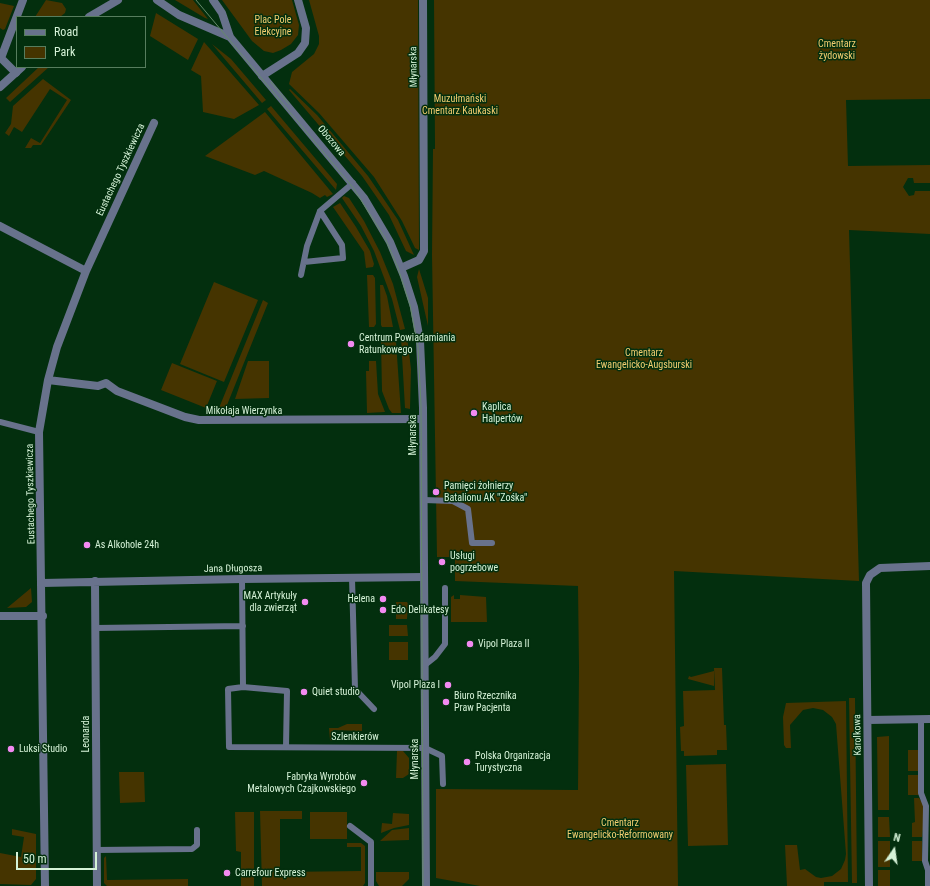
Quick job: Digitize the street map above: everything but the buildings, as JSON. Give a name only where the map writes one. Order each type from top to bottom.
[{"type":"street","points":[[17,16],[23,0]]},
{"type":"street","points":[[91,16],[118,0]]},
{"type":"street","name":"Obozowa","points":[[157,0],[202,26],[230,37]]},
{"type":"street","name":"Obozowa","points":[[213,0],[222,13],[230,37],[353,183],[377,219],[401,268]]},
{"type":"street","points":[[262,76],[298,53],[305,43],[306,28],[298,0]]},
{"type":"street","name":"Młynarska","points":[[423,0],[424,251],[419,260],[401,268],[410,293],[419,334],[423,418],[426,886]]},
{"type":"street","points":[[202,26],[215,27],[219,25],[222,20],[222,13]]},
{"type":"street","points":[[0,87],[19,70],[0,58],[16,18]]},
{"type":"street","name":"Eustachego Tyszkiewicza","points":[[45,886],[43,616],[39,432],[48,380],[57,347],[86,271],[154,123]]},
{"type":"street","points":[[0,226],[86,271]]},
{"type":"street","name":"Mikołaja Wierzynka","points":[[48,380],[98,386],[106,383],[117,391],[185,417],[199,420],[423,418]]},
{"type":"street","name":"Karolkowa","points":[[869,886],[866,584],[870,575],[880,568],[930,566]]},
{"type":"street","name":"Jana Długosza","points":[[42,583],[242,579],[424,578]]},
{"type":"street","name":"Leonarda","points":[[95,581],[97,886]]},
{"type":"street","points":[[0,616],[43,616]]},
{"type":"street","points":[[868,720],[930,719]]},
{"type":"lane","points":[[301,275],[320,211],[353,183]]},
{"type":"lane","points":[[304,262],[343,258],[342,245],[320,211]]},
{"type":"lane","points":[[0,422],[39,432]]},
{"type":"lane","points":[[424,500],[453,501],[468,509],[472,543],[492,543]]},
{"type":"lane","points":[[352,578],[355,690],[374,710]]},
{"type":"lane","points":[[242,579],[243,687]]},
{"type":"lane","points":[[425,665],[435,657],[445,644],[445,588]]},
{"type":"lane","points":[[95,628],[243,626]]},
{"type":"lane","name":"Szlenkierów","points":[[286,747],[287,691],[243,687],[228,689],[229,747],[425,748]]},
{"type":"lane","points":[[921,719],[921,793],[926,806],[925,855],[928,870],[928,886]]},
{"type":"lane","points":[[425,748],[442,756],[443,784]]},
{"type":"lane","points":[[350,826],[371,842],[372,886]]},
{"type":"lane","points":[[96,850],[192,849],[197,845],[197,830]]},
{"type":"green space","points":[[46,0],[62,3],[66,9],[65,13],[61,16],[36,16]]},
{"type":"green space","points":[[175,0],[193,0],[208,19],[205,18]]},
{"type":"green space","name":"Plac Pole Elekcyjne","points":[[222,0],[292,0],[299,25],[298,35],[291,44],[281,50],[273,53],[264,51],[252,41]]},
{"type":"green space","points":[[309,0],[418,0],[419,250],[415,248],[402,221],[374,177],[319,113],[289,84],[292,72],[314,54],[319,44],[319,36]]},
{"type":"green space","name":"Cmentarz Ewangelicko-Augsburski","points":[[434,0],[930,0],[930,99],[846,100],[848,166],[930,165],[930,183],[914,183],[913,178],[908,178],[903,187],[909,196],[914,195],[915,191],[930,191],[930,234],[849,230],[859,581],[674,571],[678,886],[480,886],[436,878],[436,789],[578,790],[579,668],[578,586],[455,581],[455,557],[437,557],[432,255],[433,149],[435,149]]},
{"type":"green space","points":[[0,3],[14,6],[5,29],[3,30],[0,28]]},
{"type":"green space","points":[[156,13],[198,39],[188,60],[150,36]]},
{"type":"green space","points":[[204,42],[259,105],[234,119],[203,112],[201,76],[191,70]]},
{"type":"green space","points":[[212,44],[231,59],[266,100],[262,103]]},
{"type":"green space","points":[[38,68],[48,68],[10,102],[6,98]]},
{"type":"green space","points":[[43,79],[71,100],[41,145],[33,145],[31,148],[25,148],[31,138],[40,143],[67,100],[50,89],[22,132],[14,127],[9,136],[5,133],[11,124],[13,106]]},
{"type":"green space","points":[[290,89],[317,115],[368,176],[398,220],[414,255],[406,251],[389,215],[362,176],[289,90]]},
{"type":"green space","points":[[271,106],[337,184],[336,190],[267,109]]},
{"type":"green space","points":[[265,112],[333,194],[327,197],[325,195],[320,198],[264,171],[255,175],[205,156]]},
{"type":"green space","points":[[344,196],[349,198],[364,221],[380,252],[393,284],[405,329],[400,330],[392,299],[374,251],[361,226],[342,198]]},
{"type":"green space","points":[[340,203],[370,251],[374,264],[373,267],[366,268],[364,252],[333,207]]},
{"type":"green space","points":[[419,269],[428,298],[428,326],[417,277]]},
{"type":"green space","points":[[367,275],[373,275],[375,278],[376,324],[374,327],[369,327]]},
{"type":"green space","points":[[214,282],[258,300],[224,382],[180,364]]},
{"type":"green space","points":[[380,285],[383,285],[387,296],[393,327],[382,327],[381,325]]},
{"type":"green space","points":[[263,300],[268,303],[225,410],[219,408]]},
{"type":"green space","points":[[407,336],[411,369],[410,409],[405,408],[401,338]]},
{"type":"green space","points":[[381,342],[396,342],[401,413],[392,413],[382,391]]},
{"type":"green space","points":[[248,361],[269,361],[269,398],[235,399]]},
{"type":"green space","points":[[369,361],[376,361],[378,394],[385,412],[367,413],[366,371],[369,371]]},
{"type":"green space","points":[[172,363],[217,381],[206,408],[161,390]]},
{"type":"green space","points":[[31,588],[32,602],[26,607],[7,608]]},
{"type":"green space","points":[[454,595],[454,599],[460,599],[460,595],[486,597],[487,622],[451,622],[451,597]]},
{"type":"green space","points":[[396,602],[407,602],[407,619],[396,619]]},
{"type":"green space","points":[[389,625],[407,625],[408,636],[389,636]]},
{"type":"green space","points":[[389,642],[408,642],[408,660],[389,660]]},
{"type":"green space","points":[[714,668],[722,668],[724,725],[726,725],[727,750],[717,750],[717,755],[684,756],[684,751],[681,751],[680,727],[684,726],[683,691],[715,690]]},
{"type":"green space","points":[[714,671],[714,686],[688,679],[689,676],[691,677]]},
{"type":"green space","points":[[849,698],[855,698],[857,883],[852,883]]},
{"type":"green space","points":[[846,701],[848,882],[824,882],[824,886],[787,886],[785,845],[797,845],[800,870],[805,869],[816,877],[821,878],[832,876],[841,869],[846,854],[836,724],[832,717],[823,710],[813,708],[803,710],[790,725],[791,748],[786,748],[784,745],[783,717],[786,703]]},
{"type":"green space","points":[[347,724],[362,724],[362,731],[333,730],[333,741],[330,740],[329,728],[338,728]]},
{"type":"green space","points":[[889,736],[889,810],[878,810],[877,737]]},
{"type":"green space","points":[[908,750],[918,750],[919,771],[908,771]]},
{"type":"green space","points":[[397,751],[403,751],[409,758],[409,774],[403,778],[396,778]]},
{"type":"green space","points":[[726,764],[728,845],[688,846],[686,765]]},
{"type":"green space","points":[[119,772],[144,772],[145,802],[120,803]]},
{"type":"green space","points":[[908,775],[919,775],[919,795],[908,795]]},
{"type":"green space","points":[[914,798],[919,798],[923,804],[924,822],[922,837],[912,837],[912,823],[915,822]]},
{"type":"green space","points":[[260,811],[302,811],[302,819],[280,819],[280,872],[361,871],[361,847],[347,847],[347,843],[361,843],[365,846],[365,883],[363,886],[262,886]]},
{"type":"green space","points":[[235,812],[254,812],[254,886],[241,886],[241,852],[236,851]]},
{"type":"green space","points":[[310,812],[347,812],[347,839],[310,839]]},
{"type":"green space","points":[[393,813],[409,814],[409,825],[394,828],[381,833],[382,823],[392,824]]},
{"type":"green space","points":[[878,817],[889,817],[890,837],[878,837]]},
{"type":"green space","points":[[409,828],[409,840],[380,841],[392,830]]},
{"type":"green space","points":[[12,829],[36,834],[36,879],[31,885],[0,884],[0,853],[21,857],[24,837],[12,835]]},
{"type":"green space","points":[[878,841],[890,841],[890,867],[878,867]]},
{"type":"green space","points":[[912,841],[922,841],[922,861],[912,861]]},
{"type":"green space","points":[[106,856],[107,880],[188,879],[188,886],[107,886],[104,883],[104,858]]},
{"type":"green space","points":[[878,870],[890,870],[890,886],[878,886]]},
{"type":"green space","points":[[376,872],[409,872],[409,879],[402,886],[379,886],[376,881]]},
{"type":"tram line","points":[[196,0],[354,189],[385,238],[398,268],[410,305],[418,347],[421,405],[423,886]]},
{"type":"tram line","points":[[271,82],[289,104]]},
{"type":"place","name":"Centrum Powiadamiania Ratunkowego","points":[[351,344]]},
{"type":"place","name":"Kaplica Halpertów","points":[[474,413]]},
{"type":"place","name":"Pamięci żołnierzy Batalionu AK \"Zośka\"","points":[[436,492]]},
{"type":"place","name":"As Alkohole 24h","points":[[87,545]]},
{"type":"place","name":"Usługi pogrzebowe","points":[[442,562]]},
{"type":"place","name":"Helena","points":[[383,599]]},
{"type":"place","name":"MAX Artykuły dla zwierząt","points":[[305,602]]},
{"type":"place","name":"Edo Delikatesy","points":[[383,610]]},
{"type":"place","name":"Vipol Plaza II","points":[[470,644]]},
{"type":"place","name":"Vipol Plaza I","points":[[448,685]]},
{"type":"place","name":"Quiet studio","points":[[304,692]]},
{"type":"place","name":"Biuro Rzecznika Praw Pacjenta","points":[[446,702]]},
{"type":"place","name":"Luksi Studio","points":[[11,749]]},
{"type":"place","name":"Polska Organizacja Turystyczna","points":[[467,762]]},
{"type":"place","name":"Fabryka Wyrobów Metalowych Czajkowskiego","points":[[364,783]]},
{"type":"place","name":"Carrefour Express","points":[[227,873]]},
{"type":"park label","name":"Cmentarz żydowski","points":[[837,50]]},
{"type":"park label","name":"Muzułmański Cmentarz Kaukaski","points":[[460,104]]},
{"type":"park label","name":"Cmentarz Ewangelicko-Reformowany","points":[[620,828]]}]
